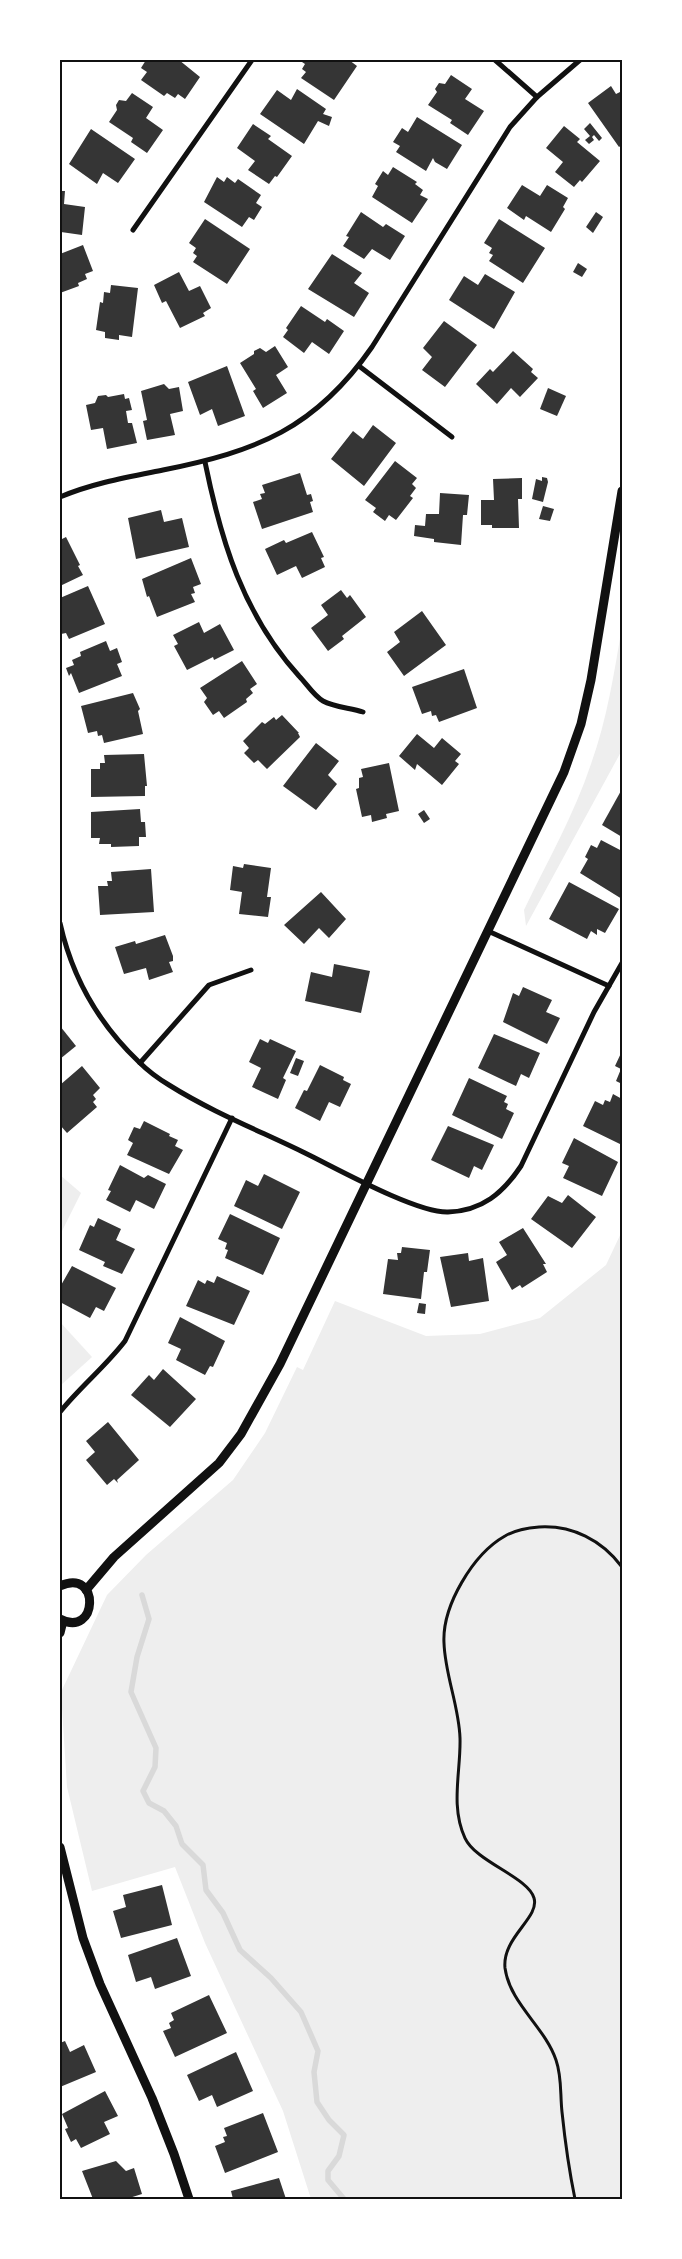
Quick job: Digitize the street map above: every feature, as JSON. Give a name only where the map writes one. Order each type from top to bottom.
[{"type":"street","points":[[133,230],[252,60]]},
{"type":"street","points":[[495,60],[537,97]]},
{"type":"street","points":[[60,497],[104,482],[205,462],[236,453],[266,441],[295,425],[321,406],[359,366],[510,127],[537,97],[580,60]]},
{"type":"street","points":[[359,366],[452,437]]},
{"type":"street","points":[[205,462],[218,523],[230,560],[245,596],[266,633],[292,669],[322,701],[364,712]]},
{"type":"street","points":[[86,1590],[114,1557],[219,1463],[241,1434],[280,1364],[564,772],[581,724],[591,680],[622,491]]},
{"type":"street","points":[[60,923],[76,976],[93,1007],[113,1035],[140,1063],[168,1085],[367,1183],[422,1207],[447,1212],[472,1208],[499,1194],[521,1166],[594,1012],[622,962]]},
{"type":"street","points":[[488,931],[609,986]]},
{"type":"street","points":[[140,1063],[209,985],[251,970]]},
{"type":"street","points":[[60,1412],[72,1396],[107,1364],[125,1341],[232,1118]]},
{"type":"street","points":[[60,1586],[75,1583],[86,1590],[91,1602],[87,1615],[76,1622],[62,1620],[60,1633]]},
{"type":"street","points":[[60,1847],[83,1938],[100,1984],[152,2098],[189,2199]]},
{"type":"path","points":[[575,2199],[567,2154],[560,2075],[556,2060],[541,2030],[516,1997],[505,1968],[506,1948],[532,1911],[534,1897],[528,1889],[480,1855],[465,1839],[456,1801],[460,1736],[444,1642],[449,1613],[466,1574],[482,1555],[505,1535],[523,1529],[557,1526],[577,1532],[596,1542],[612,1554],[622,1566]]},
{"type":"shaded area","points":[[622,627],[622,750],[526,926],[524,910],[568,820],[597,747],[610,696]]},
{"type":"shaded area","points":[[60,1175],[81,1193],[60,1235]]},
{"type":"shaded area","points":[[622,1231],[622,2199],[311,2199],[283,2111],[205,1943],[175,1867],[92,1891],[67,1787],[61,1692],[107,1595],[146,1555],[233,1480],[265,1433],[297,1367],[303,1370],[335,1301],[426,1336],[480,1334],[540,1318],[606,1265]]},
{"type":"shaded area","points":[[60,1322],[92,1357],[60,1386]]},
{"type":"building","points":[[146,60],[179,60],[200,77],[185,99],[178,94],[175,98],[167,93],[164,96],[141,80],[147,72],[141,68]]},
{"type":"building","points":[[299,60],[349,60],[357,66],[334,100],[301,78],[306,72],[302,69],[305,64]]},
{"type":"building","points":[[451,75],[472,89],[465,99],[484,111],[468,135],[450,123],[452,120],[428,105],[437,92],[435,89],[439,83],[445,84]]},
{"type":"building","points":[[611,86],[616,94],[622,91],[622,145],[619,147],[588,103]]},
{"type":"building","points":[[297,89],[326,109],[323,114],[332,117],[329,126],[318,121],[304,144],[260,114],[277,90],[291,100]]},
{"type":"building","points":[[132,93],[153,107],[146,118],[163,130],[147,153],[131,142],[133,138],[109,122],[117,110],[116,105],[119,100],[126,101]]},
{"type":"building","points":[[417,117],[462,145],[447,169],[435,162],[433,158],[426,171],[396,152],[400,146],[393,142],[402,128],[408,132]]},
{"type":"building","points":[[590,123],[602,138],[599,141],[594,135],[592,137],[594,140],[589,144],[585,140],[590,136],[584,129]]},
{"type":"building","points":[[253,124],[271,136],[268,139],[292,156],[277,177],[275,176],[269,184],[248,170],[255,161],[237,148]]},
{"type":"building","points":[[564,126],[580,139],[577,142],[600,161],[582,182],[580,180],[574,187],[555,172],[563,162],[546,148]]},
{"type":"building","points":[[91,129],[135,159],[118,183],[103,173],[97,184],[69,164]]},
{"type":"building","points":[[393,167],[417,182],[415,184],[423,190],[420,195],[428,199],[412,223],[372,197],[378,186],[375,184],[383,171],[388,175]]},
{"type":"building","points":[[217,177],[224,182],[227,177],[235,183],[238,179],[261,195],[256,203],[262,207],[254,220],[249,217],[242,227],[204,202]]},
{"type":"building","points":[[522,185],[540,196],[547,185],[568,198],[563,207],[565,209],[551,232],[526,216],[524,220],[507,208]]},
{"type":"building","points":[[60,191],[65,191],[64,204],[85,207],[82,235],[61,232]]},
{"type":"building","points":[[361,212],[383,227],[386,224],[405,236],[390,260],[372,249],[364,259],[343,246],[349,237],[346,236]]},
{"type":"building","points":[[596,212],[603,217],[593,233],[586,227]]},
{"type":"building","points":[[205,219],[250,249],[227,284],[193,262],[197,256],[193,253],[196,248],[189,243]]},
{"type":"building","points":[[499,219],[545,248],[523,283],[489,261],[493,255],[489,253],[492,248],[484,243]]},
{"type":"building","points":[[83,245],[93,271],[85,274],[87,279],[78,283],[79,286],[60,293],[60,254]]},
{"type":"building","points":[[332,254],[362,273],[354,283],[369,293],[354,317],[308,289]]},
{"type":"building","points":[[578,263],[587,269],[582,277],[573,272]]},
{"type":"building","points":[[179,272],[189,291],[200,286],[211,308],[203,313],[205,316],[180,328],[166,301],[162,303],[154,285]]},
{"type":"building","points":[[485,274],[515,292],[494,329],[449,300],[464,276],[478,285]]},
{"type":"building","points":[[111,285],[138,288],[132,337],[119,335],[119,340],[105,338],[105,332],[96,330],[100,302],[103,303],[104,292],[110,293]]},
{"type":"building","points":[[301,306],[325,322],[327,319],[344,331],[329,354],[312,342],[304,353],[283,337],[288,330],[286,328]]},
{"type":"building","points":[[444,321],[477,345],[445,387],[422,370],[432,357],[423,348]]},
{"type":"building","points":[[275,346],[288,367],[276,375],[287,393],[263,408],[253,391],[256,389],[240,363],[260,348],[266,352]]},
{"type":"building","points":[[513,351],[533,369],[531,372],[538,378],[520,397],[511,388],[497,404],[476,384],[490,369],[493,372]]},
{"type":"building","points":[[227,366],[245,416],[218,426],[212,409],[200,415],[188,382]]},
{"type":"building","points":[[164,384],[169,389],[179,387],[183,411],[170,414],[175,435],[147,440],[143,421],[147,420],[141,391]]},
{"type":"building","points":[[548,388],[566,396],[557,416],[540,409]]},
{"type":"building","points":[[124,394],[125,399],[129,398],[132,410],[126,411],[128,423],[132,423],[137,443],[107,449],[103,428],[91,430],[86,405],[95,403],[98,396],[106,395],[108,397]]},
{"type":"building","points":[[373,425],[396,443],[364,486],[331,459],[353,431],[363,439]]},
{"type":"building","points":[[395,461],[417,478],[412,484],[416,488],[410,496],[413,498],[396,520],[389,515],[385,521],[373,512],[376,508],[365,500]]},
{"type":"building","points":[[300,473],[307,495],[311,494],[313,501],[310,502],[313,512],[262,529],[253,502],[262,499],[260,494],[265,493],[262,485]]},
{"type":"building","points":[[542,477],[547,478],[548,482],[543,502],[532,499],[536,479],[542,481]]},
{"type":"building","points":[[522,478],[522,499],[518,499],[519,528],[492,528],[492,525],[481,525],[481,500],[494,500],[493,479]]},
{"type":"building","points":[[440,493],[469,495],[467,515],[463,515],[461,545],[434,542],[434,539],[414,536],[415,525],[425,526],[426,514],[439,514]]},
{"type":"building","points":[[543,506],[554,509],[550,521],[539,519]]},
{"type":"building","points":[[161,510],[164,522],[182,518],[189,547],[136,559],[128,518]]},
{"type":"building","points":[[312,532],[324,557],[321,558],[325,567],[302,578],[296,566],[277,575],[265,549],[284,540],[286,543]]},
{"type":"building","points":[[66,537],[83,575],[60,586],[60,540]]},
{"type":"building","points":[[191,558],[201,584],[193,587],[195,593],[191,594],[195,602],[157,617],[149,596],[147,597],[142,579]]},
{"type":"building","points":[[88,586],[105,624],[69,639],[66,633],[61,634],[60,631],[60,598]]},
{"type":"building","points":[[341,590],[347,598],[350,595],[366,617],[342,636],[344,639],[328,651],[311,628],[328,615],[321,605]]},
{"type":"building","points":[[422,611],[446,645],[404,676],[387,652],[400,642],[394,632]]},
{"type":"building","points":[[199,622],[204,633],[220,624],[234,650],[214,660],[213,657],[187,670],[174,646],[178,644],[173,635]]},
{"type":"building","points":[[106,641],[110,651],[117,648],[122,662],[117,664],[122,676],[79,693],[71,673],[69,676],[66,668],[74,665],[72,660],[81,656],[80,652]]},
{"type":"building","points":[[242,661],[257,684],[250,689],[253,693],[246,699],[247,702],[224,718],[219,711],[213,715],[204,702],[207,698],[200,688]]},
{"type":"building","points":[[464,669],[477,708],[439,722],[436,715],[432,716],[431,711],[422,714],[412,687]]},
{"type":"building","points":[[133,693],[140,709],[138,711],[143,734],[104,743],[102,735],[98,736],[97,731],[88,733],[81,706]]},
{"type":"building","points":[[282,715],[299,733],[300,737],[267,769],[258,760],[254,763],[244,753],[249,748],[243,741],[262,722],[265,724],[274,717],[276,720]]},
{"type":"building","points":[[417,734],[434,748],[442,738],[461,754],[455,761],[459,764],[442,785],[417,764],[415,770],[399,756]]},
{"type":"building","points":[[316,743],[339,761],[328,775],[337,784],[316,810],[283,786]]},
{"type":"building","points":[[144,754],[147,786],[145,786],[145,796],[91,797],[91,769],[100,769],[100,763],[105,763],[104,755]]},
{"type":"building","points":[[389,763],[399,811],[386,814],[387,818],[372,822],[371,815],[362,817],[356,789],[359,788],[359,778],[363,777],[361,769]]},
{"type":"building","points":[[622,789],[622,837],[602,825]]},
{"type":"building","points":[[140,809],[141,822],[145,822],[146,837],[139,837],[139,846],[111,847],[111,844],[99,844],[100,838],[91,838],[91,812]]},
{"type":"building","points":[[424,810],[430,819],[424,823],[418,814]]},
{"type":"building","points":[[601,840],[622,851],[622,899],[580,873],[588,859],[585,857],[591,845],[597,848]]},
{"type":"building","points":[[244,864],[271,868],[267,897],[271,897],[268,917],[239,914],[242,892],[230,890],[233,866],[243,868]]},
{"type":"building","points":[[151,869],[154,912],[100,915],[98,886],[108,886],[107,881],[112,881],[111,872]]},
{"type":"building","points":[[569,882],[619,909],[605,933],[597,929],[597,935],[591,931],[587,939],[549,919]]},
{"type":"building","points":[[321,892],[346,919],[329,938],[319,928],[304,944],[284,925]]},
{"type":"building","points":[[165,935],[173,956],[173,961],[169,962],[173,972],[149,980],[146,968],[124,974],[115,947],[135,941],[136,944]]},
{"type":"building","points":[[334,964],[370,971],[361,1013],[305,1001],[311,972],[332,977]]},
{"type":"building","points":[[523,987],[552,1000],[546,1012],[560,1018],[547,1044],[503,1022],[513,993],[519,996]]},
{"type":"building","points":[[60,1026],[76,1046],[60,1059]]},
{"type":"building","points":[[494,1034],[540,1053],[529,1078],[521,1074],[516,1086],[478,1068]]},
{"type":"building","points":[[260,1039],[268,1043],[270,1039],[296,1051],[283,1078],[286,1080],[278,1099],[252,1087],[261,1068],[249,1062]]},
{"type":"building","points":[[622,1051],[622,1084],[616,1081],[621,1069],[615,1066]]},
{"type":"building","points":[[296,1058],[304,1061],[298,1076],[290,1073]]},
{"type":"building","points":[[320,1065],[344,1077],[343,1080],[351,1084],[340,1107],[329,1102],[320,1121],[295,1108],[304,1090],[307,1091]]},
{"type":"building","points":[[82,1066],[100,1088],[93,1095],[96,1099],[93,1102],[97,1107],[67,1133],[60,1125],[60,1085]]},
{"type":"building","points":[[469,1078],[507,1096],[504,1102],[508,1104],[506,1109],[514,1113],[502,1139],[452,1115]]},
{"type":"building","points":[[613,1094],[622,1099],[622,1145],[583,1126],[595,1101],[603,1105],[605,1100],[610,1102]]},
{"type":"building","points":[[144,1121],[170,1134],[169,1136],[178,1140],[175,1146],[183,1150],[169,1174],[127,1155],[133,1143],[128,1140],[134,1127],[140,1129]]},
{"type":"building","points":[[448,1126],[494,1145],[482,1170],[474,1166],[469,1178],[431,1160]]},
{"type":"building","points":[[574,1138],[618,1162],[602,1196],[563,1178],[569,1166],[562,1163]]},
{"type":"building","points":[[120,1165],[144,1178],[148,1175],[166,1184],[154,1209],[136,1200],[130,1212],[106,1200],[111,1191],[108,1190]]},
{"type":"building","points":[[264,1174],[300,1192],[282,1229],[234,1206],[246,1180],[258,1186]]},
{"type":"building","points":[[568,1195],[596,1217],[572,1248],[531,1219],[548,1196],[562,1203]]},
{"type":"building","points":[[230,1214],[280,1238],[263,1275],[225,1258],[228,1250],[225,1249],[227,1243],[218,1239]]},
{"type":"building","points":[[98,1218],[121,1229],[116,1240],[135,1249],[122,1274],[103,1266],[105,1262],[79,1250],[90,1225],[94,1227]]},
{"type":"building","points":[[523,1228],[546,1264],[543,1264],[547,1272],[522,1288],[520,1285],[512,1290],[496,1262],[507,1255],[499,1242]]},
{"type":"building","points":[[402,1247],[430,1250],[427,1272],[424,1272],[421,1299],[383,1294],[388,1259],[398,1260],[397,1253],[401,1253]]},
{"type":"building","points":[[468,1253],[469,1261],[483,1258],[489,1301],[451,1307],[440,1257]]},
{"type":"building","points":[[72,1266],[116,1288],[104,1311],[96,1307],[90,1318],[60,1302],[60,1287]]},
{"type":"building","points":[[217,1276],[250,1291],[234,1325],[186,1306],[198,1280],[205,1284],[207,1280],[214,1283]]},
{"type":"building","points":[[419,1303],[426,1304],[425,1314],[417,1313]]},
{"type":"building","points":[[180,1317],[225,1341],[213,1367],[210,1366],[205,1375],[176,1360],[181,1349],[168,1343]]},
{"type":"building","points":[[163,1369],[196,1399],[170,1427],[131,1395],[149,1375],[154,1380]]},
{"type":"building","points":[[108,1422],[139,1460],[117,1480],[118,1483],[114,1479],[107,1485],[86,1460],[95,1452],[86,1441]]},
{"type":"building","points":[[162,1885],[172,1925],[121,1938],[113,1911],[126,1907],[123,1895]]},
{"type":"building","points":[[177,1938],[191,1976],[155,1989],[151,1977],[136,1982],[128,1955]]},
{"type":"building","points":[[209,1995],[227,2033],[175,2057],[163,2031],[171,2028],[169,2023],[174,2020],[171,2013]]},
{"type":"building","points":[[65,2041],[70,2052],[84,2045],[96,2072],[60,2087],[60,2043]]},
{"type":"building","points":[[236,2052],[253,2091],[217,2107],[212,2095],[199,2101],[187,2075]]},
{"type":"building","points":[[105,2091],[118,2116],[104,2122],[110,2134],[81,2148],[76,2139],[71,2142],[65,2129],[68,2128],[62,2114]]},
{"type":"building","points":[[263,2113],[278,2152],[225,2173],[215,2146],[225,2142],[223,2137],[227,2136],[224,2128]]},
{"type":"building","points":[[116,2161],[126,2171],[134,2168],[142,2194],[126,2199],[93,2199],[82,2171]]},
{"type":"building","points":[[279,2178],[286,2199],[233,2199],[231,2191]]},
{"type":"waterway","points":[[142,1595],[149,1619],[137,1657],[131,1692],[156,1748],[155,1767],[143,1791],[149,1803],[164,1811],[176,1826],[182,1844],[203,1865],[206,1890],[223,1913],[240,1950],[271,1978],[301,2012],[318,2051],[314,2072],[317,2102],[329,2120],[344,2135],[339,2156],[328,2171],[328,2180],[344,2199]]}]
